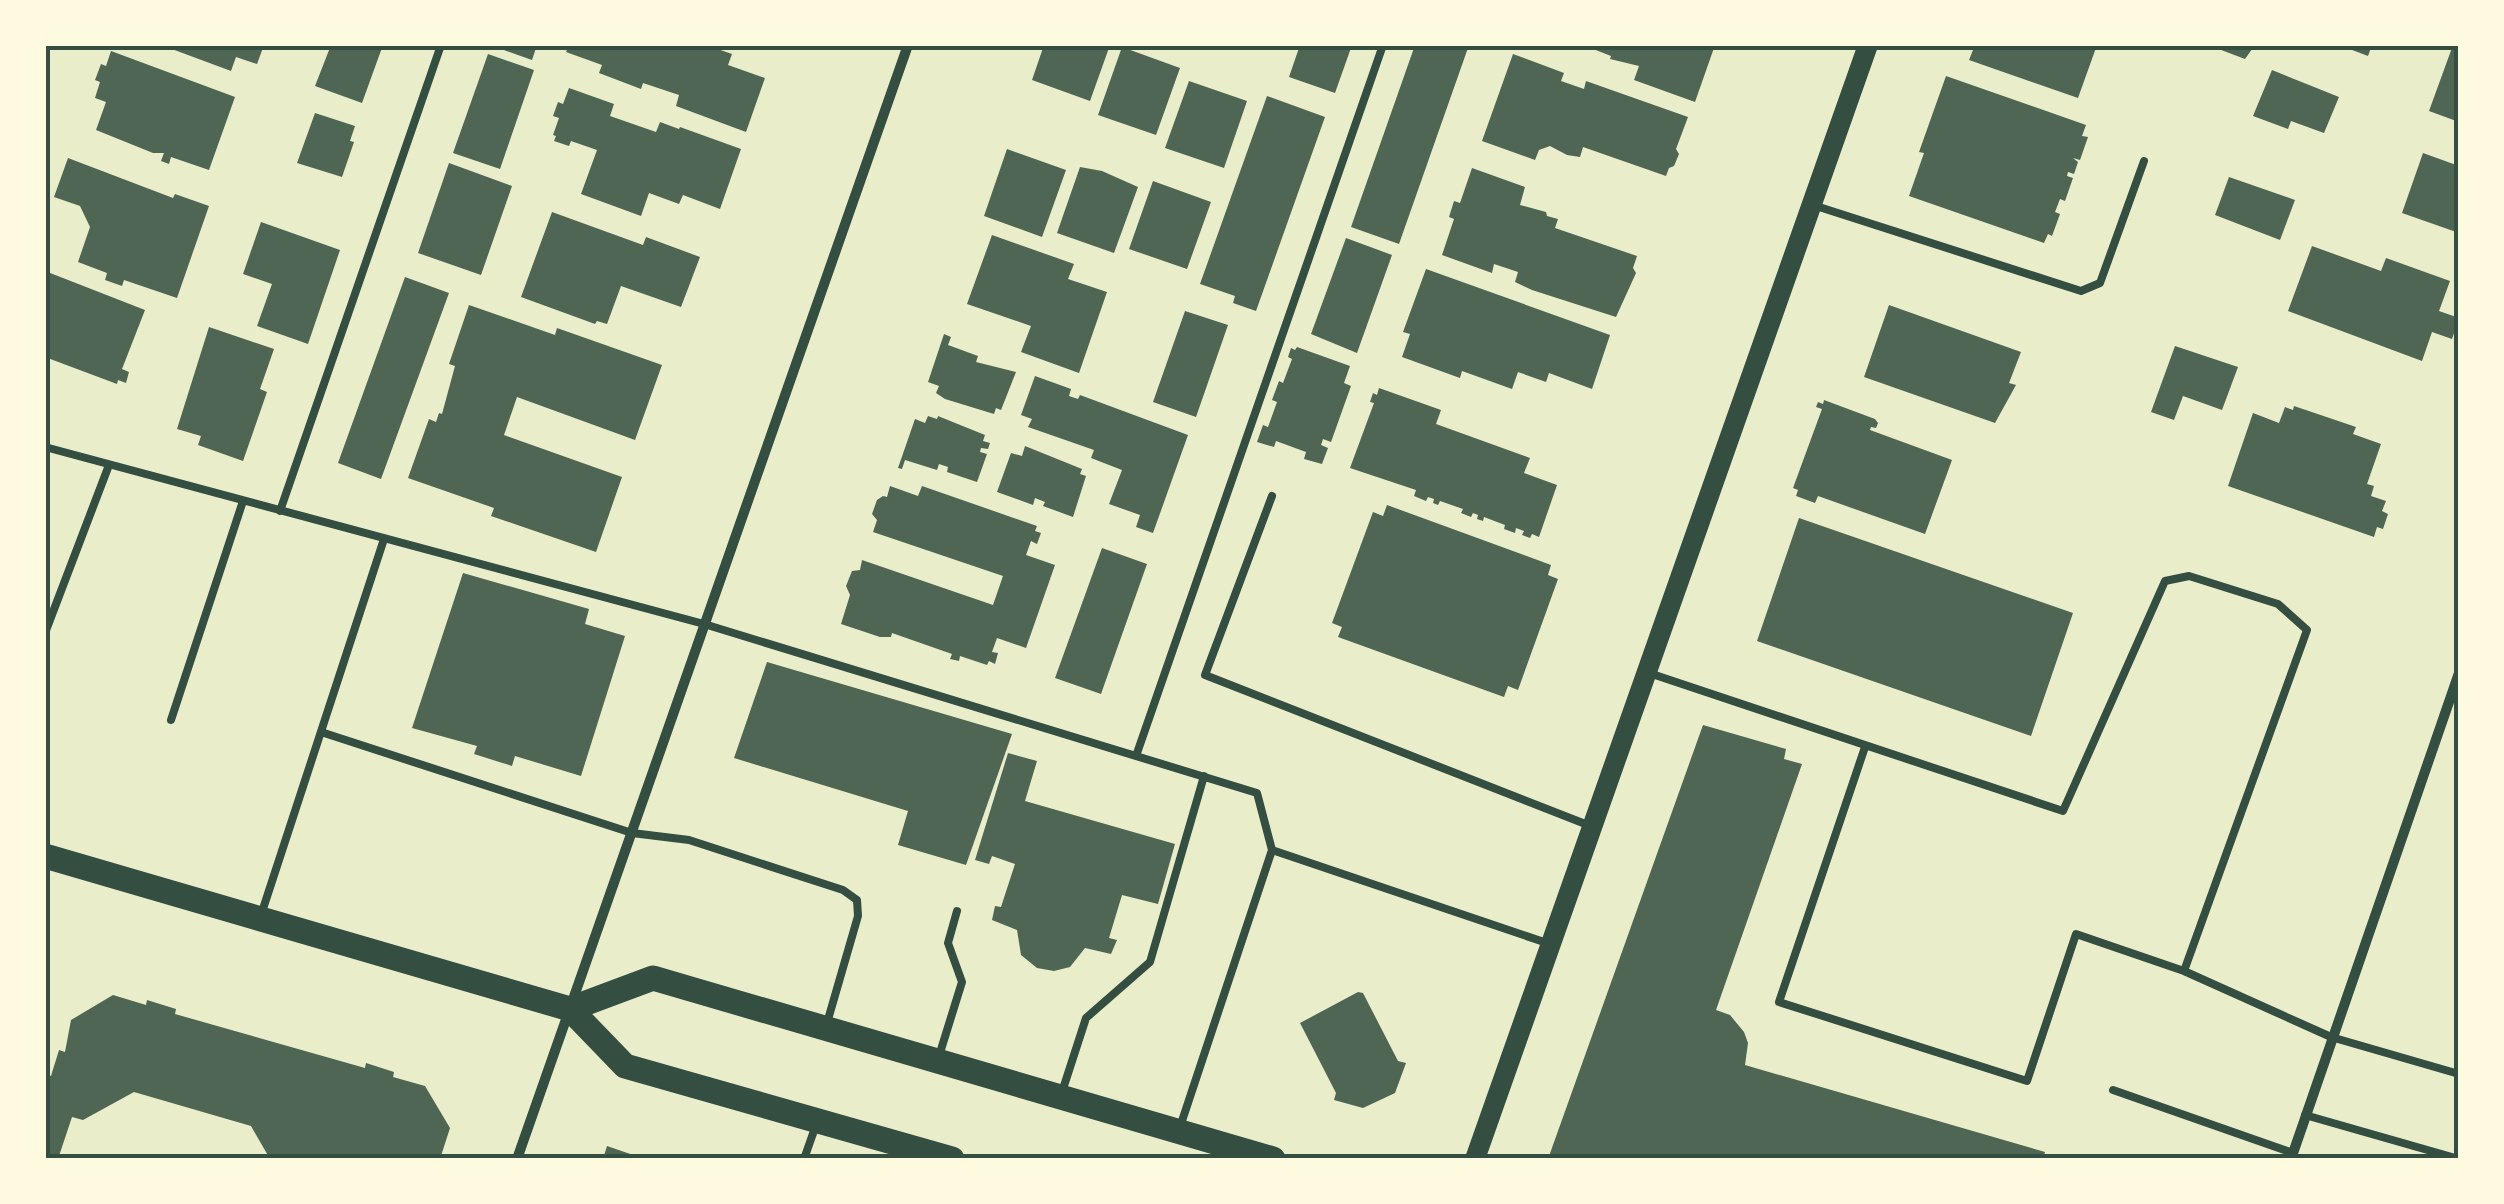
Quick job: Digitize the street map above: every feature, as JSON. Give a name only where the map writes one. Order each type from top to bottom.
[{"type":"main road","points":[[1475,1159],[1868,45]]},
{"type":"main road","points":[[45,856],[570,1009],[625,1066],[952,1159]]},
{"type":"main road","points":[[570,1009],[654,978],[1273,1159]]},
{"type":"street","points":[[517,1159],[908,45]]},
{"type":"street","points":[[2292,1156],[2459,673]]},
{"type":"lane","points":[[280,511],[442,45]]},
{"type":"lane","points":[[1136,756],[1382,45]]},
{"type":"lane","points":[[1812,204],[2080,291],[2100,283],[2144,161]]},
{"type":"lane","points":[[45,447],[704,624],[1257,793],[1272,850],[1179,1131]]},
{"type":"lane","points":[[45,633],[109,465]]},
{"type":"lane","points":[[1272,496],[1206,675],[1593,826]]},
{"type":"lane","points":[[171,720],[243,501]]},
{"type":"lane","points":[[260,918],[384,539]]},
{"type":"lane","points":[[1646,672],[2063,811],[2165,581],[2189,576],[2278,604],[2306,630],[2184,971]]},
{"type":"lane","points":[[321,732],[632,833],[690,840],[843,890],[857,900],[858,916],[826,1028]]},
{"type":"lane","points":[[1866,747],[1780,1002],[2027,1080],[2076,934],[2184,971],[2332,1037],[2459,1074]]},
{"type":"lane","points":[[1061,1096],[1086,1018],[1150,962],[1204,776]]},
{"type":"lane","points":[[1272,850],[1550,945]]},
{"type":"lane","points":[[938,1061],[962,982],[948,942],[957,911]]},
{"type":"lane","points":[[2113,1090],[2292,1156]]},
{"type":"lane","points":[[2305,1116],[2459,1158]]},
{"type":"lane","points":[[804,1159],[818,1121]]},
{"type":"building","points":[[161,45],[264,45],[257,64],[236,57],[231,71]]},
{"type":"building","points":[[331,45],[383,45],[362,103],[315,86]]},
{"type":"building","points":[[490,45],[537,45],[532,60]]},
{"type":"building","points":[[569,45],[706,45],[732,54],[728,65],[765,78],[746,132],[676,106],[679,95],[643,83],[641,89],[599,73],[602,65],[566,52]]},
{"type":"building","points":[[1044,45],[1110,45],[1090,101],[1032,80]]},
{"type":"building","points":[[1300,45],[1352,45],[1335,93],[1289,77]]},
{"type":"building","points":[[1415,45],[1469,45],[1399,244],[1351,227]]},
{"type":"building","points":[[1583,45],[1715,45],[1695,102],[1634,80],[1639,66],[1610,59],[1611,56]]},
{"type":"building","points":[[1975,45],[2097,45],[2078,98],[1969,60]]},
{"type":"building","points":[[2208,45],[2255,45],[2245,59]]},
{"type":"building","points":[[2339,45],[2372,45],[2368,56]]},
{"type":"building","points":[[2453,45],[2459,45],[2459,122],[2429,111]]},
{"type":"building","points":[[1122,47],[1180,68],[1156,135],[1098,115]]},
{"type":"building","points":[[111,51],[235,97],[209,170],[171,157],[169,164],[161,161],[164,153],[153,153],[96,130],[106,102],[95,98],[100,82],[95,80]]},
{"type":"building","points":[[488,54],[534,70],[500,169],[453,153]]},
{"type":"building","points":[[1513,54],[1564,73],[1561,81],[1584,89],[1586,81],[1688,117],[1674,166],[1666,176],[1583,147],[1580,157],[1550,146],[1539,150],[1535,160],[1482,141]]},
{"type":"building","points":[[2272,70],[2339,97],[2324,133],[2291,121],[2288,129],[2253,116]]},
{"type":"building","points":[[1946,76],[2086,125],[2082,136],[2088,137],[2080,160],[2073,158],[2078,162],[2074,174],[2068,172],[2067,176],[2073,178],[2065,201],[2060,199],[2055,212],[2060,214],[2052,236],[2048,234],[2044,243],[1909,196],[1924,153],[1919,152]]},
{"type":"building","points":[[1189,81],[1247,101],[1224,168],[1165,148]]},
{"type":"building","points":[[569,88],[614,104],[610,116],[656,132],[660,122],[680,127],[741,149],[720,209],[683,195],[679,204],[649,193],[641,216],[581,194],[597,150],[571,141],[569,146],[554,141],[553,135],[559,118],[553,116]]},
{"type":"building","points":[[1267,96],[1325,117],[1256,311],[1233,303],[1235,296],[1200,284]]},
{"type":"building","points":[[315,113],[355,126],[342,177],[297,163]]},
{"type":"building","points":[[1007,149],[1066,170],[1042,237],[984,216]]},
{"type":"building","points":[[2423,153],[2459,166],[2459,233],[2402,213]]},
{"type":"building","points":[[68,158],[173,198],[175,194],[209,206],[177,298],[124,280],[122,286],[105,280],[107,273],[78,262],[90,227],[80,206],[54,197]]},
{"type":"building","points":[[449,163],[512,186],[481,275],[418,253]]},
{"type":"building","points":[[1080,167],[1102,171],[1138,187],[1114,253],[1057,233]]},
{"type":"building","points":[[1472,168],[1525,187],[1520,205],[1558,219],[1555,228],[1637,256],[1633,268],[1636,273],[1616,317],[1532,290],[1515,282],[1518,272],[1494,264],[1492,273],[1442,255],[1454,219],[1449,217],[1454,201],[1460,203]]},
{"type":"building","points":[[2229,177],[2295,200],[2280,240],[2215,215]]},
{"type":"building","points":[[1153,181],[1211,202],[1187,269],[1129,249]]},
{"type":"building","points":[[552,212],[643,245],[646,237],[700,257],[681,307],[621,286],[607,324],[595,324],[521,297]]},
{"type":"building","points":[[261,222],[340,250],[308,344],[257,326],[272,284],[243,274]]},
{"type":"building","points":[[992,235],[1074,264],[1068,279],[1107,292],[1079,373],[1021,352],[1031,326],[967,304]]},
{"type":"building","points":[[1346,238],[1392,255],[1357,353],[1311,334]]},
{"type":"building","points":[[2312,246],[2381,271],[2386,258],[2450,281],[2439,311],[2459,318],[2452,339],[2432,332],[2422,361],[2288,311]]},
{"type":"building","points":[[1426,269],[1610,335],[1592,389],[1549,373],[1546,382],[1518,372],[1512,389],[1462,371],[1460,378],[1402,357],[1410,334],[1403,332]]},
{"type":"building","points":[[45,271],[145,310],[122,369],[129,372],[126,383],[118,380],[117,384],[45,357]]},
{"type":"building","points":[[405,277],[449,293],[381,479],[338,463]]},
{"type":"building","points":[[469,305],[555,335],[557,328],[662,365],[635,440],[517,397],[504,435],[622,477],[596,552],[491,516],[494,508],[408,478],[429,419],[436,422],[442,414],[455,366],[449,364]]},
{"type":"building","points":[[1889,305],[2021,352],[2009,383],[2016,385],[1995,423],[1864,377]]},
{"type":"building","points":[[1185,311],[1228,325],[1196,417],[1153,402]]},
{"type":"building","points":[[209,327],[274,349],[260,389],[267,392],[243,461],[198,445],[201,436],[177,429]]},
{"type":"building","points":[[944,334],[951,337],[948,345],[978,356],[976,362],[1016,372],[1001,410],[996,408],[994,414],[936,393],[939,386],[928,382]]},
{"type":"building","points":[[2175,346],[2238,367],[2222,410],[2183,396],[2174,420],[2151,412]]},
{"type":"building","points":[[1291,348],[1350,366],[1344,383],[1351,386],[1331,442],[1323,439],[1321,445],[1328,448],[1322,464],[1304,459],[1306,452],[1276,441],[1274,447],[1257,442],[1263,425],[1268,427],[1277,402],[1272,400],[1292,359],[1288,357]]},
{"type":"building","points":[[1035,376],[1071,389],[1069,396],[1078,399],[1080,395],[1188,435],[1153,533],[1136,527],[1140,515],[1109,504],[1122,470],[1091,458],[1094,450],[1028,427],[1032,419],[1021,415]]},
{"type":"building","points":[[1379,388],[1441,410],[1436,424],[1530,458],[1524,473],[1557,485],[1539,537],[1522,535],[1524,531],[1516,528],[1515,533],[1484,517],[1483,521],[1473,513],[1471,517],[1461,513],[1463,509],[1440,501],[1438,505],[1433,503],[1434,499],[1428,497],[1426,501],[1414,496],[1416,490],[1350,468],[1374,403],[1370,402],[1373,393],[1377,395]]},
{"type":"building","points":[[1824,400],[1875,419],[1876,428],[1870,430],[1952,460],[1925,534],[1818,496],[1815,503],[1796,496],[1798,490],[1793,488],[1822,409],[1816,407]]},
{"type":"building","points":[[2294,406],[2356,427],[2353,434],[2381,444],[2367,484],[2374,486],[2371,496],[2386,501],[2382,511],[2388,514],[2383,529],[2377,527],[2374,537],[2228,486],[2253,413],[2279,423],[2285,407],[2293,410]]},
{"type":"building","points":[[928,416],[938,416],[985,435],[983,441],[990,443],[988,449],[981,448],[980,452],[987,454],[977,482],[947,472],[948,467],[939,464],[937,470],[905,460],[902,469],[898,468],[915,419],[925,423]]},
{"type":"building","points":[[1025,446],[1082,469],[1080,474],[1086,476],[1073,517],[1043,506],[1045,502],[1035,498],[1033,505],[997,492],[1011,453],[1022,456]]},
{"type":"building","points":[[890,486],[918,496],[922,486],[1037,526],[1035,531],[1041,533],[1037,544],[1031,541],[1026,555],[1055,565],[1026,648],[997,638],[992,652],[998,653],[995,664],[989,661],[987,665],[960,656],[959,661],[950,659],[952,654],[892,633],[891,637],[880,637],[841,624],[850,595],[846,586],[852,571],[860,570],[862,560],[993,605],[1003,576],[873,532],[877,520],[872,514],[877,500],[887,497]]},
{"type":"building","points":[[1387,505],[1551,565],[1548,575],[1558,579],[1518,690],[1508,686],[1504,697],[1338,637],[1342,627],[1332,623],[1373,512],[1383,516]]},
{"type":"building","points":[[1799,518],[2073,613],[2031,736],[1757,641]]},
{"type":"building","points":[[1102,548],[1147,564],[1101,694],[1055,678]]},
{"type":"building","points":[[463,573],[589,609],[585,624],[625,636],[581,776],[515,756],[512,766],[474,754],[477,746],[412,728]]},
{"type":"building","points":[[767,662],[1012,734],[966,865],[898,845],[908,811],[734,758]]},
{"type":"building","points":[[1703,725],[1786,749],[1784,759],[1802,764],[1716,1010],[1730,1015],[1744,1032],[1748,1043],[1745,1065],[2045,1152],[2043,1159],[1548,1159]]},
{"type":"building","points":[[1008,753],[1037,761],[1025,801],[1175,844],[1158,904],[1122,895],[1109,938],[1117,940],[1111,954],[1085,948],[1070,967],[1054,971],[1037,968],[1021,955],[1017,930],[992,920],[995,906],[1001,907],[1015,864],[992,856],[989,864],[975,860]]},
{"type":"building","points":[[1358,992],[1363,993],[1398,1061],[1406,1063],[1395,1093],[1363,1108],[1334,1100],[1336,1093],[1300,1023]]},
{"type":"building","points":[[113,995],[146,1005],[147,1000],[176,1009],[175,1014],[365,1068],[366,1063],[394,1072],[393,1077],[425,1086],[450,1128],[440,1159],[270,1159],[251,1126],[134,1092],[83,1120],[72,1117],[58,1159],[45,1159],[45,1121],[49,1110],[45,1109],[45,1074],[51,1076],[59,1050],[65,1052],[71,1020]]},
{"type":"building","points":[[607,1146],[642,1158],[642,1159],[603,1159]]}]
